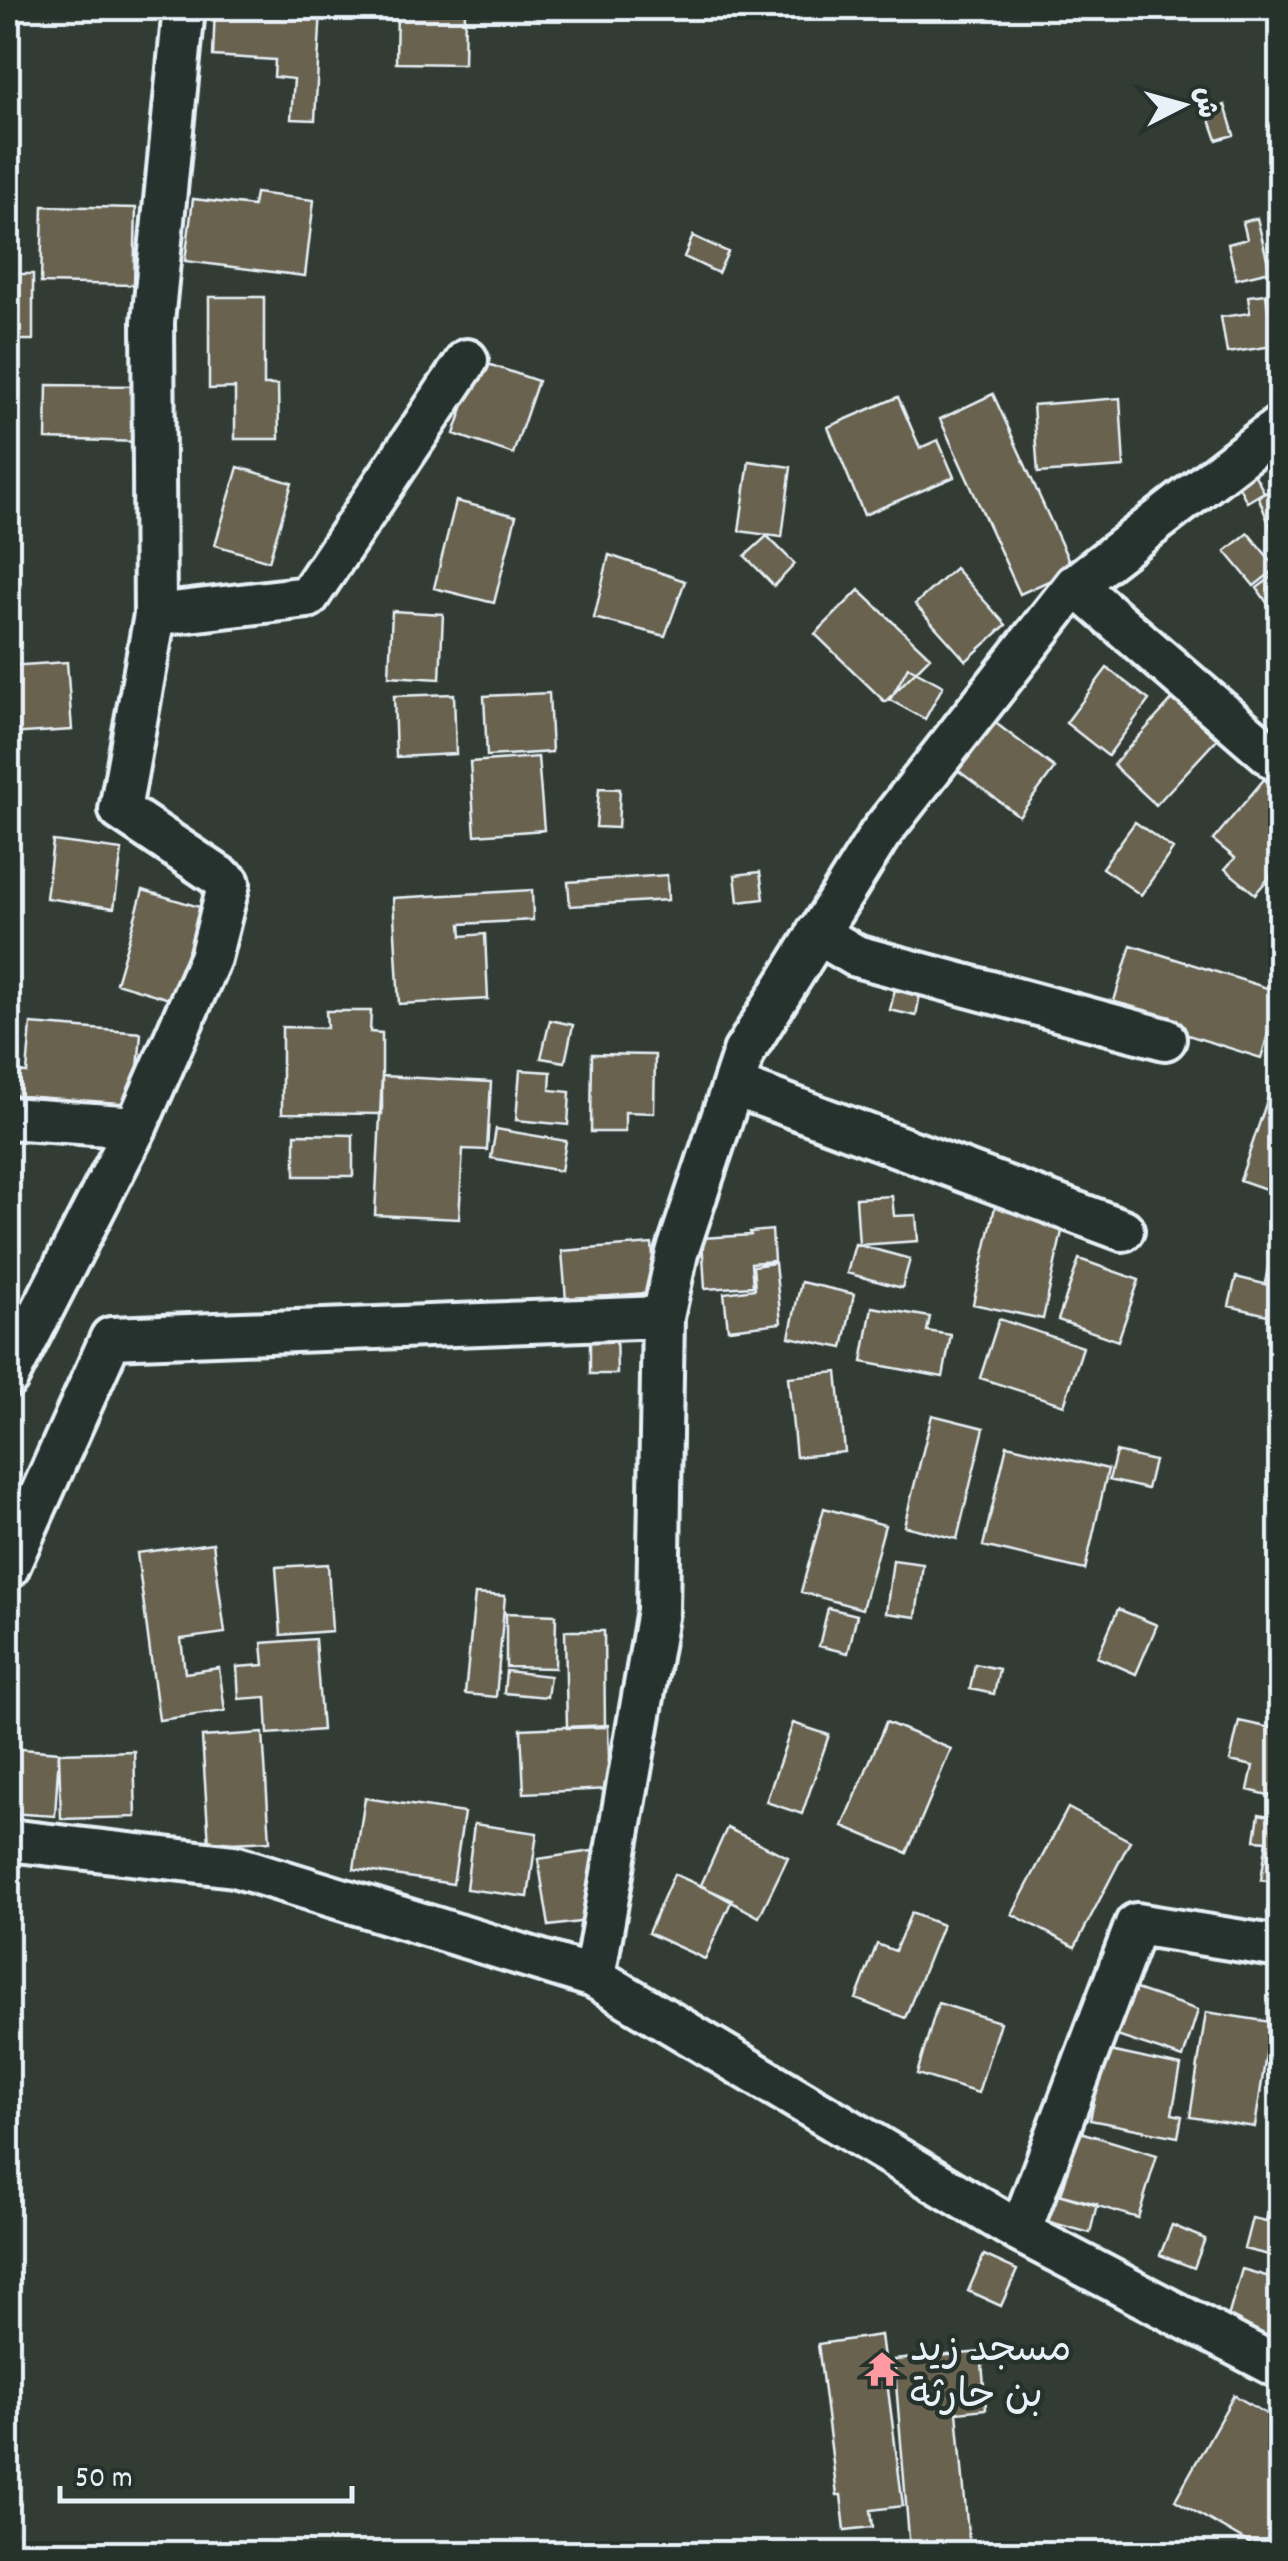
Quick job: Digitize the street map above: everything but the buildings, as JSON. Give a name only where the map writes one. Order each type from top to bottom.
[{"type":"street","points":[[8,1377],[136,1128],[210,958],[229,884],[120,810],[156,615],[153,322],[184,8]]},
{"type":"street","points":[[156,615],[308,597],[467,360]]},
{"type":"street","points":[[594,1977],[658,1610],[663,1317],[677,1254],[744,1052],[880,834],[1075,585],[1280,426]]},
{"type":"street","points":[[1075,585],[1280,763]]},
{"type":"street","points":[[818,933],[856,956],[1166,1039]]},
{"type":"street","points":[[733,1085],[1123,1230]]},
{"type":"street","points":[[8,1118],[136,1128]]},
{"type":"street","points":[[8,1568],[111,1338],[663,1317]]},
{"type":"street","points":[[8,1840],[234,1866],[594,1977],[1020,2232],[1280,2368]]},
{"type":"street","points":[[1020,2232],[1136,1924],[1280,1947]]},
{"type":"place","name":"مسجد زيد بن حارثة","points":[[882,2369]]}]
